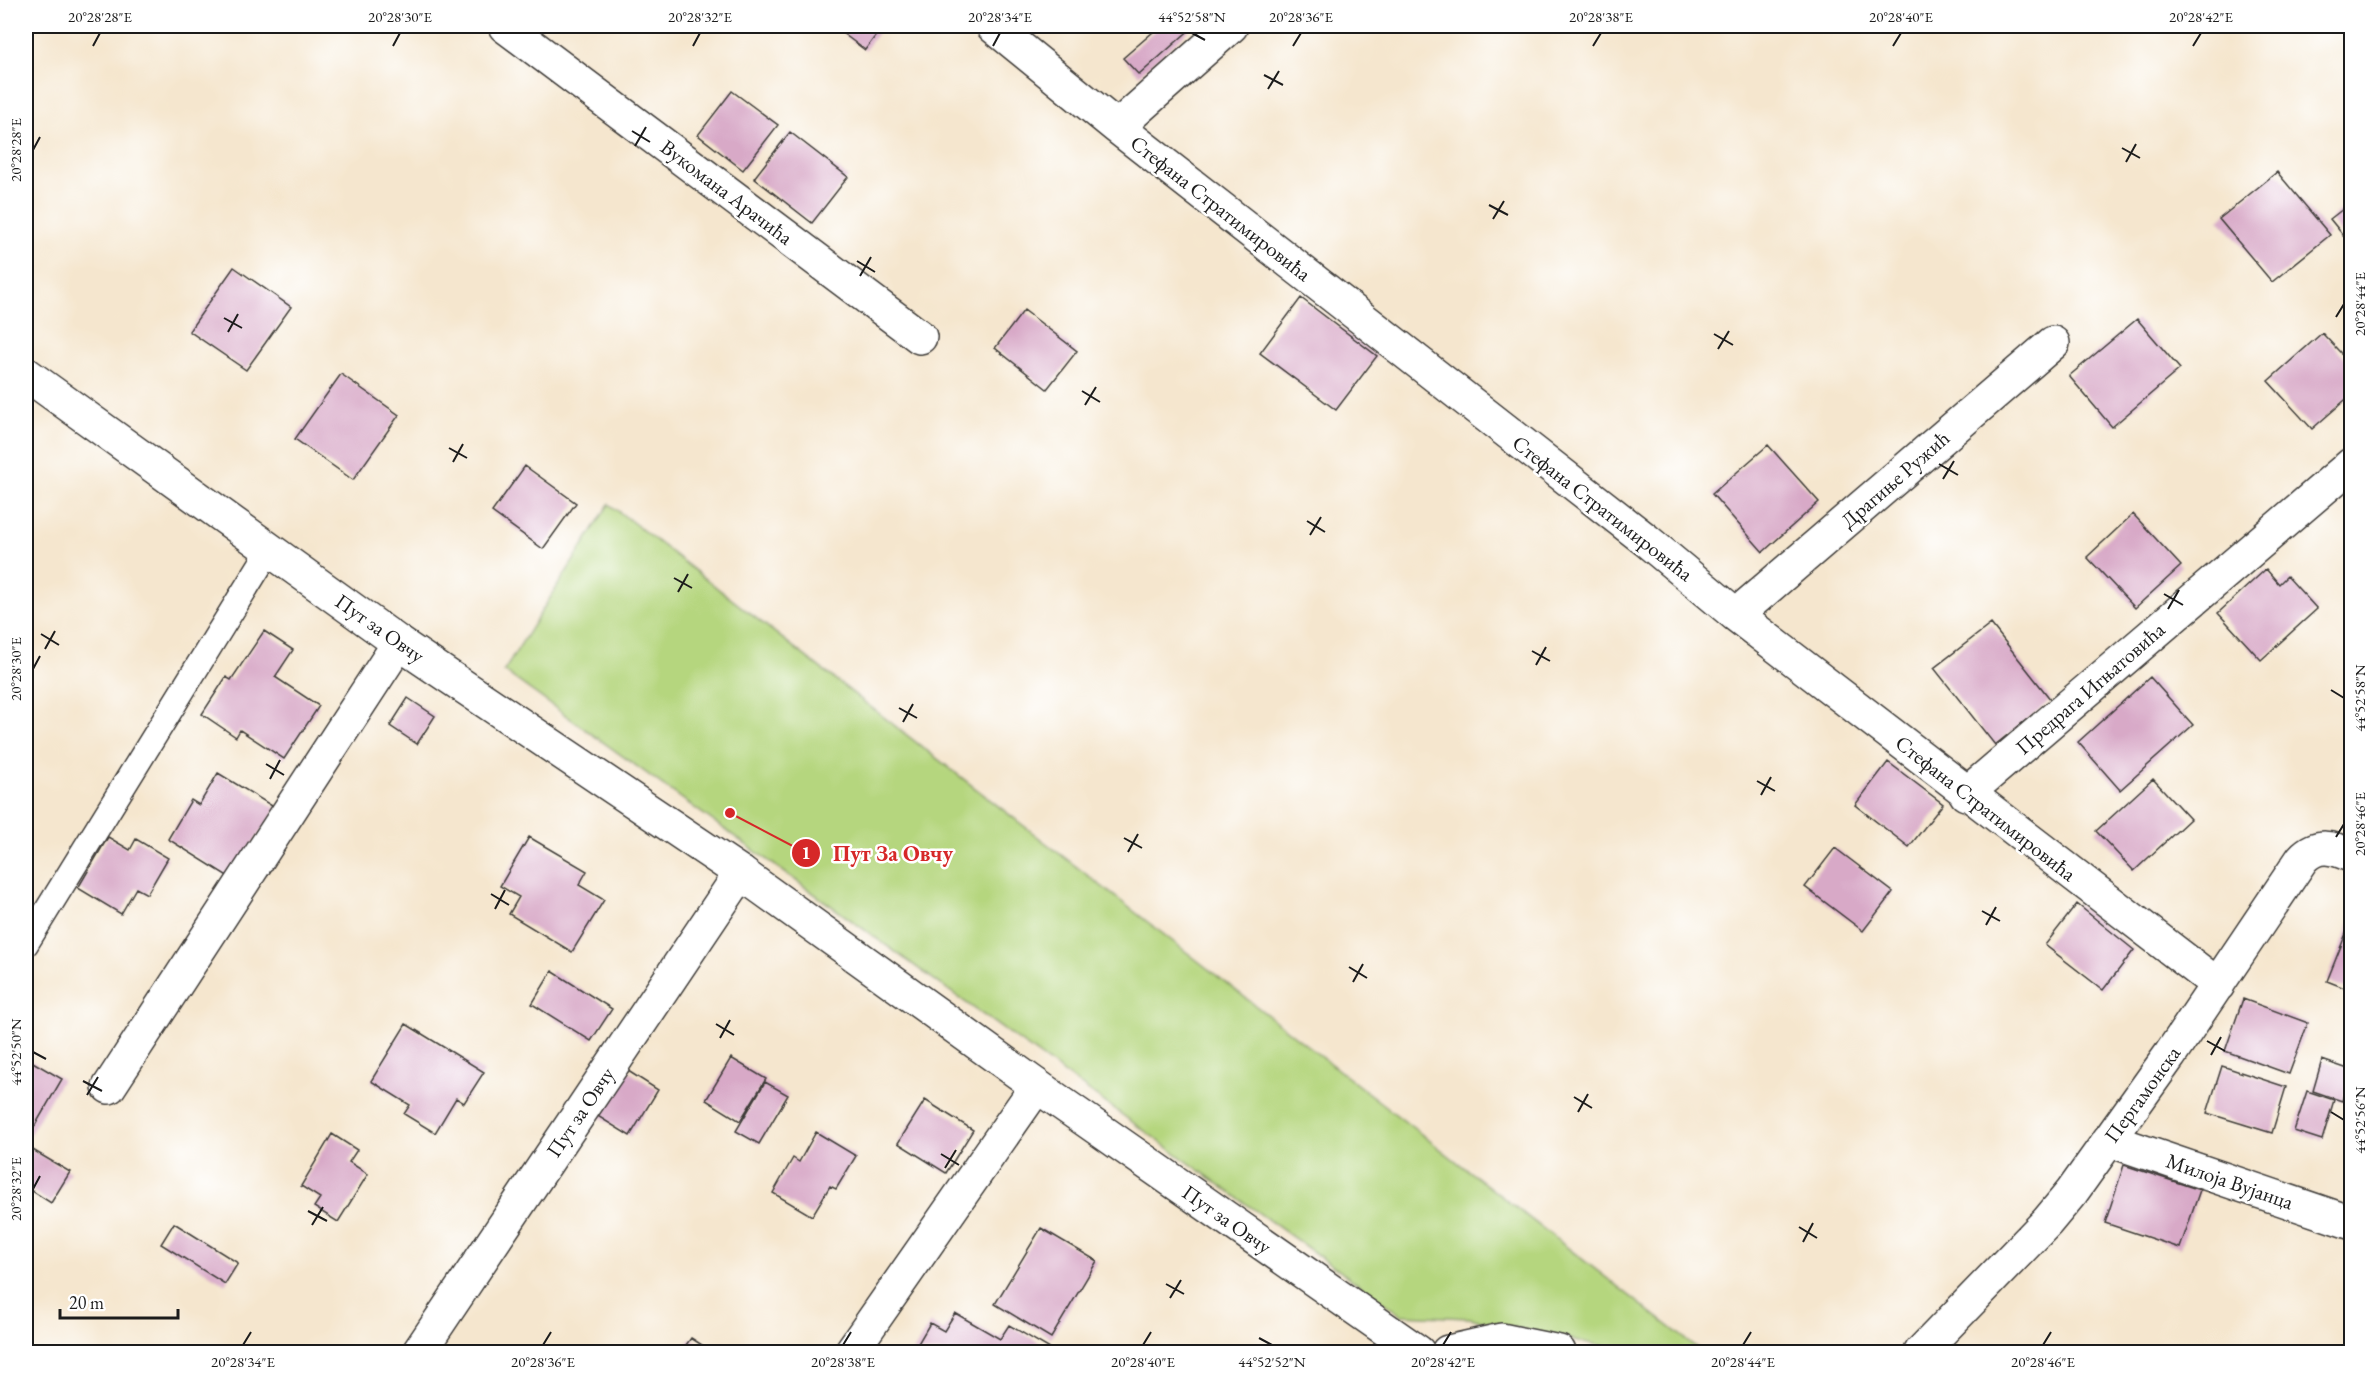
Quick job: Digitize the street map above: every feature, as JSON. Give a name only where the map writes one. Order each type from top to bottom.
[{"type":"street","name":"Вукомана Арачића","points":[[505,26],[921,337]]},
{"type":"street","name":"Стефана Стратимировића","points":[[993,26],[1117,127],[1646,540],[1736,615],[1966,794],[2218,985]]},
{"type":"street","points":[[1117,127],[1231,26]]},
{"type":"street","name":"Драгиње Ружић","points":[[1736,615],[2053,343]]},
{"type":"street","name":"Пут за Овчу","points":[[26,374],[399,643],[741,873],[1037,1086],[1418,1353]]},
{"type":"street","name":"Предрага Игњатовића","points":[[1966,794],[2352,464]]},
{"type":"street","points":[[109,1087],[399,643]]},
{"type":"street","name":"Пергамонска","points":[[1921,1353],[2047,1221],[2109,1140],[2218,985],[2302,859],[2310,850],[2323,847],[2339,850],[2352,856]]},
{"type":"street","name":"Пут за Овчу","points":[[419,1353],[741,873]]},
{"type":"street","points":[[851,1353],[1037,1086]]},
{"type":"street","name":"Милоја Вујанца","points":[[2109,1140],[2352,1223]]},
{"type":"street","points":[[1448,1353],[1501,1340],[1559,1353]]},
{"type":"lane","points":[[26,944],[270,549]]},
{"type":"green space","points":[[609,504],[1702,1352],[1632,1352],[1469,1318],[1401,1315],[504,671]]},
{"type":"building","points":[[833,26],[883,26],[865,50]]},
{"type":"building","points":[[1160,26],[1194,26],[1139,75],[1123,58]]},
{"type":"building","points":[[732,91],[778,125],[743,170],[698,135]]},
{"type":"building","points":[[790,132],[848,177],[812,223],[754,178]]},
{"type":"building","points":[[2277,172],[2330,235],[2272,282],[2219,219]]},
{"type":"building","points":[[2352,202],[2352,246],[2330,219]]},
{"type":"building","points":[[234,267],[291,307],[246,370],[189,331]]},
{"type":"building","points":[[1301,298],[1377,356],[1336,410],[1260,353]]},
{"type":"building","points":[[1024,310],[1077,351],[1047,389],[995,348]]},
{"type":"building","points":[[2137,319],[2180,369],[2112,427],[2069,376]]},
{"type":"building","points":[[2322,333],[2352,365],[2352,394],[2312,429],[2268,381]]},
{"type":"building","points":[[341,374],[399,415],[353,480],[295,439]]},
{"type":"building","points":[[1768,445],[1819,502],[1763,552],[1712,494]]},
{"type":"building","points":[[525,466],[576,503],[543,549],[492,512]]},
{"type":"building","points":[[2133,514],[2181,566],[2135,608],[2087,557]]},
{"type":"building","points":[[2266,569],[2279,584],[2287,576],[2317,609],[2261,660],[2218,613]]},
{"type":"building","points":[[1991,624],[2051,700],[1995,745],[1934,668]]},
{"type":"building","points":[[264,631],[293,650],[275,677],[319,706],[284,759],[240,730],[236,737],[202,714],[226,677],[231,680]]},
{"type":"building","points":[[2150,677],[2193,725],[2120,790],[2078,742]]},
{"type":"building","points":[[408,698],[435,716],[417,744],[390,726]]},
{"type":"building","points":[[1888,762],[1943,804],[1909,847],[1855,805]]},
{"type":"building","points":[[218,773],[277,809],[229,877],[168,839],[191,800],[199,805]]},
{"type":"building","points":[[2153,779],[2190,819],[2134,871],[2096,831]]},
{"type":"building","points":[[108,837],[130,850],[136,839],[168,858],[147,894],[136,888],[121,914],[78,888]]},
{"type":"building","points":[[529,837],[587,871],[579,885],[604,900],[572,952],[509,914],[519,897],[500,886]]},
{"type":"building","points":[[1835,848],[1893,892],[1863,931],[1805,887]]},
{"type":"building","points":[[2077,904],[2134,950],[2103,990],[2045,945]]},
{"type":"building","points":[[2352,921],[2352,991],[2327,981]]},
{"type":"building","points":[[552,971],[612,1009],[591,1041],[532,1004]]},
{"type":"building","points":[[2243,999],[2308,1023],[2289,1074],[2225,1051]]},
{"type":"building","points":[[406,1024],[484,1072],[464,1103],[456,1098],[435,1133],[404,1114],[410,1105],[371,1081]]},
{"type":"building","points":[[731,1058],[766,1079],[740,1121],[706,1100]]},
{"type":"building","points":[[2322,1060],[2351,1070],[2342,1101],[2313,1091]]},
{"type":"building","points":[[31,1061],[62,1079],[26,1141],[26,1070]]},
{"type":"building","points":[[2222,1066],[2286,1087],[2272,1133],[2207,1113]]},
{"type":"building","points":[[625,1069],[658,1090],[630,1136],[596,1115]]},
{"type":"building","points":[[765,1082],[788,1095],[759,1144],[736,1131]]},
{"type":"building","points":[[2307,1091],[2334,1100],[2322,1140],[2294,1131]]},
{"type":"building","points":[[925,1100],[973,1130],[946,1173],[898,1143]]},
{"type":"building","points":[[816,1132],[856,1156],[836,1189],[830,1186],[812,1216],[773,1193],[793,1158],[799,1162]]},
{"type":"building","points":[[332,1134],[357,1150],[349,1162],[368,1174],[338,1222],[314,1207],[320,1198],[301,1186]]},
{"type":"building","points":[[26,1146],[70,1172],[51,1203],[26,1187]]},
{"type":"building","points":[[2124,1165],[2200,1190],[2180,1248],[2105,1223]]},
{"type":"building","points":[[174,1223],[238,1263],[225,1284],[161,1244]]},
{"type":"building","points":[[1041,1228],[1097,1261],[1051,1338],[995,1304]]},
{"type":"building","points":[[955,1313],[1000,1339],[1009,1325],[1050,1349],[1048,1352],[913,1352],[930,1323],[944,1331]]},
{"type":"building","points":[[691,1338],[713,1352],[681,1352]]},
{"type":"place","name":"Пут За Овчу","points":[[730,813]]}]
